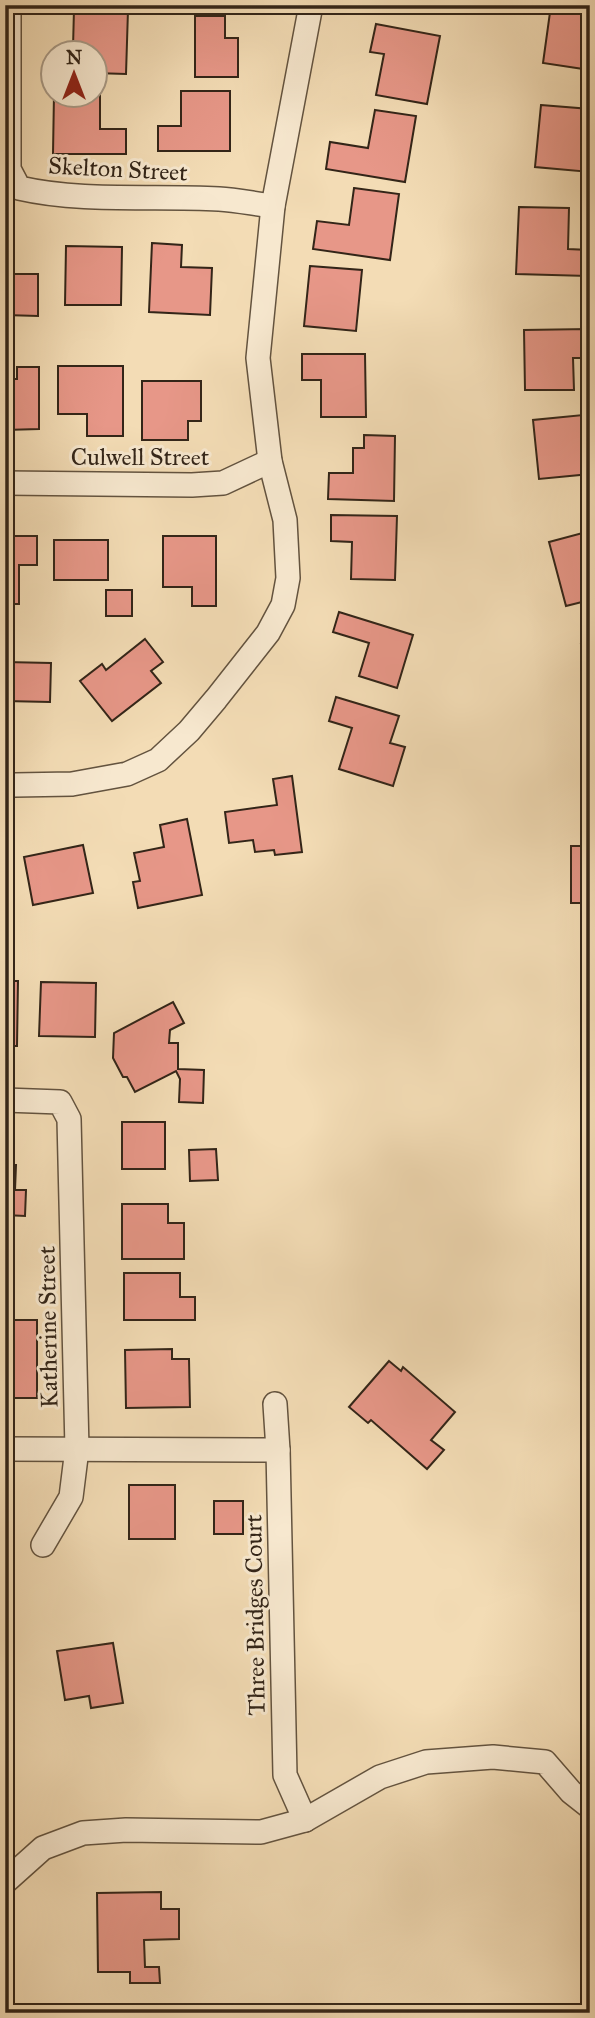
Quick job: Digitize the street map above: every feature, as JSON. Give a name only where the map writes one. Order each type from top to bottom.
[{"type":"street","name":"Skelton Street","points":[[9,5],[9,169],[19,188],[45,194],[220,199],[273,206]]},
{"type":"street","points":[[15,785],[72,784],[127,774],[158,760],[189,731],[216,699],[268,633],[284,605],[288,578],[285,520],[270,461],[258,358],[273,206],[311,5]]},
{"type":"street","name":"Culwell Street","points":[[5,484],[192,485],[223,482],[270,461]]},
{"type":"street","name":"Katherine Street","points":[[5,1100],[60,1102],[69,1119],[77,1449],[71,1497],[43,1545]]},
{"type":"street","name":"Three Bridges Court","points":[[275,1404],[285,1774],[305,1820]]},
{"type":"street","points":[[5,1448],[278,1450]]},
{"type":"street","points":[[5,1882],[43,1848],[83,1833],[126,1830],[261,1832],[305,1820],[380,1777],[426,1762],[493,1757],[545,1762],[571,1792],[590,1807]]},
{"type":"building","points":[[373,5],[412,5],[410,13]]},
{"type":"building","points":[[551,5],[590,7],[590,70],[543,63]]},
{"type":"building","points":[[74,9],[128,10],[126,74],[108,73],[108,38],[73,38]]},
{"type":"building","points":[[195,16],[225,16],[225,38],[238,38],[238,77],[195,77]]},
{"type":"building","points":[[376,24],[440,36],[427,104],[376,95],[384,54],[370,52]]},
{"type":"building","points":[[181,91],[230,91],[230,151],[158,151],[158,126],[181,126]]},
{"type":"building","points":[[541,105],[590,109],[590,172],[535,167]]},
{"type":"building","points":[[54,108],[100,108],[100,129],[126,129],[126,154],[53,154]]},
{"type":"building","points":[[375,110],[416,116],[405,182],[326,169],[330,142],[368,148]]},
{"type":"building","points":[[354,188],[399,194],[390,260],[313,249],[317,221],[349,225]]},
{"type":"building","points":[[519,207],[569,208],[568,249],[589,250],[588,276],[516,274]]},
{"type":"building","points":[[152,243],[182,245],[181,267],[212,268],[210,315],[149,312]]},
{"type":"building","points":[[66,246],[122,247],[121,305],[65,305]]},
{"type":"building","points":[[310,266],[362,270],[356,331],[304,326]]},
{"type":"building","points":[[5,274],[38,274],[38,316],[5,315]]},
{"type":"building","points":[[588,329],[588,358],[573,358],[574,390],[525,390],[524,330]]},
{"type":"building","points":[[302,354],[365,354],[366,417],[321,417],[321,380],[302,380]]},
{"type":"building","points":[[58,366],[123,366],[123,436],[87,436],[87,414],[58,414]]},
{"type":"building","points":[[17,367],[39,367],[39,429],[5,430],[5,379],[17,379]]},
{"type":"building","points":[[142,381],[201,381],[201,421],[188,421],[188,440],[142,440]]},
{"type":"building","points":[[583,415],[586,444],[590,444],[590,474],[539,479],[533,420]]},
{"type":"building","points":[[364,435],[395,436],[394,501],[328,499],[329,473],[353,473],[353,448],[364,448]]},
{"type":"building","points":[[331,515],[397,516],[395,580],[351,579],[352,542],[331,541]]},
{"type":"building","points":[[590,531],[590,600],[566,606],[549,542]]},
{"type":"building","points":[[5,536],[37,536],[37,565],[19,565],[19,604],[5,604]]},
{"type":"building","points":[[163,536],[216,536],[216,606],[192,606],[192,587],[163,587]]},
{"type":"building","points":[[54,540],[108,540],[108,580],[54,580]]},
{"type":"building","points":[[106,590],[132,590],[132,616],[106,616]]},
{"type":"building","points":[[339,612],[413,635],[397,688],[359,676],[369,643],[333,632]]},
{"type":"building","points":[[145,639],[163,662],[151,671],[161,683],[112,721],[80,681],[102,664],[106,670]]},
{"type":"building","points":[[590,641],[590,677],[581,644]]},
{"type":"building","points":[[5,662],[51,663],[50,702],[5,701]]},
{"type":"building","points":[[336,697],[399,716],[390,743],[405,747],[393,786],[339,769],[352,728],[329,721]]},
{"type":"building","points":[[292,776],[302,852],[275,855],[274,850],[255,852],[253,840],[229,843],[225,812],[277,805],[273,779]]},
{"type":"building","points":[[187,819],[202,895],[138,908],[133,882],[140,881],[134,853],[164,847],[160,825]]},
{"type":"building","points":[[83,845],[93,893],[33,905],[24,857]]},
{"type":"building","points":[[571,846],[590,846],[590,903],[571,903]]},
{"type":"building","points":[[5,981],[18,981],[17,1046],[5,1046]]},
{"type":"building","points":[[41,982],[96,983],[95,1037],[39,1036]]},
{"type":"building","points":[[173,1002],[184,1023],[170,1030],[169,1043],[178,1043],[178,1069],[204,1070],[203,1103],[179,1102],[180,1079],[176,1071],[135,1092],[113,1058],[114,1033]]},
{"type":"building","points":[[122,1122],[165,1122],[165,1169],[122,1169]]},
{"type":"building","points":[[216,1149],[218,1180],[190,1181],[189,1150]]},
{"type":"building","points":[[5,1165],[16,1165],[15,1190],[26,1190],[25,1216],[5,1215]]},
{"type":"building","points":[[122,1204],[168,1204],[168,1223],[184,1223],[184,1259],[122,1259]]},
{"type":"building","points":[[124,1273],[180,1273],[180,1297],[195,1297],[195,1320],[124,1320]]},
{"type":"building","points":[[14,1320],[37,1320],[37,1398],[5,1398],[5,1340],[14,1340]]},
{"type":"building","points":[[172,1349],[172,1359],[189,1359],[190,1407],[126,1408],[125,1350]]},
{"type":"building","points":[[389,1361],[401,1371],[403,1367],[455,1412],[431,1440],[444,1450],[427,1469],[371,1420],[368,1423],[349,1407]]},
{"type":"building","points":[[129,1485],[175,1485],[175,1539],[129,1539]]},
{"type":"building","points":[[214,1501],[243,1501],[243,1534],[214,1534]]},
{"type":"building","points":[[113,1643],[123,1703],[91,1708],[89,1696],[65,1700],[57,1651]]},
{"type":"building","points":[[161,1892],[161,1909],[179,1909],[179,1939],[144,1940],[145,1967],[159,1967],[160,1983],[130,1983],[130,1972],[98,1972],[97,1893]]}]
